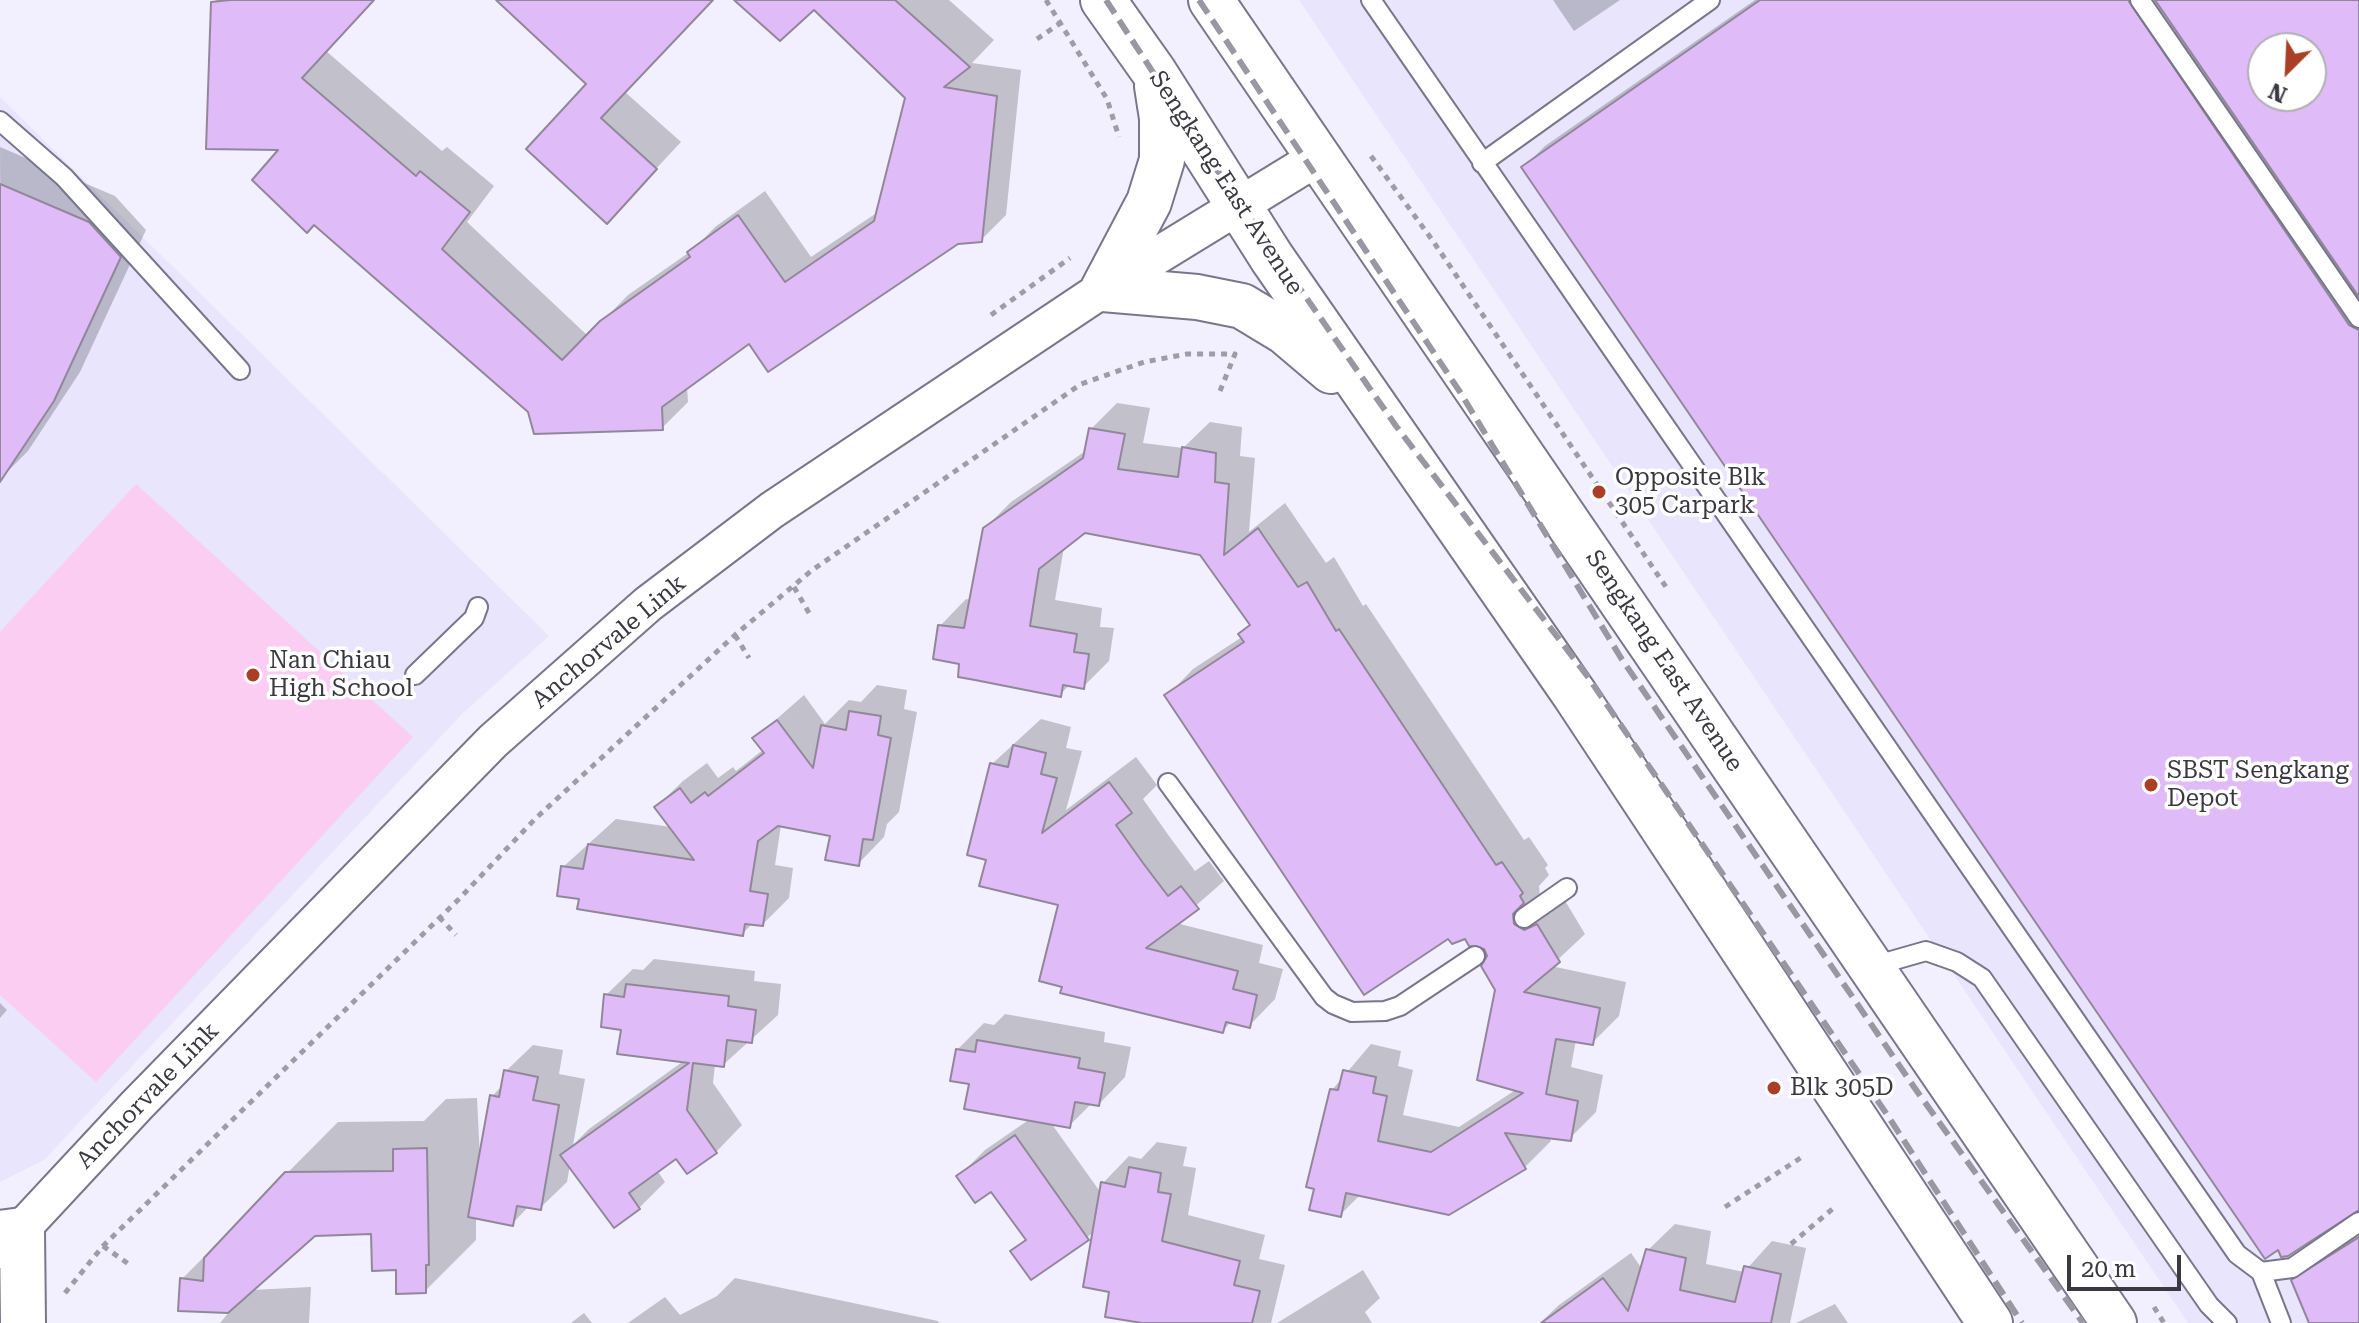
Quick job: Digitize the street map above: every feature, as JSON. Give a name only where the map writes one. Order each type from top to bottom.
[{"type":"main road","name":"Sengkang East Avenue","points":[[1103,0],[1154,72],[1376,409],[1575,695],[1990,1323]]},
{"type":"main road","name":"Sengkang East Avenue","points":[[1211,0],[2114,1323]]},
{"type":"main road","points":[[1154,72],[1162,118],[1162,160],[1149,202],[1103,289],[1197,297],[1242,306],[1285,332],[1376,409]]},
{"type":"main road","points":[[7,1239],[23,1323]]},
{"type":"street","name":"Anchorvale Link","points":[[7,1239],[493,741],[648,604],[772,510],[1103,289],[1320,156]]},
{"type":"lane","points":[[1371,0],[2237,1254],[2261,1272],[2281,1323]]},
{"type":"lane","points":[[1482,163],[1710,0]]},
{"type":"lane","points":[[2140,0],[2359,318]]},
{"type":"lane","points":[[0,121],[64,177],[240,370]]},
{"type":"lane","points":[[415,675],[474,618],[478,607]]},
{"type":"lane","points":[[1168,783],[1324,997],[1333,1004],[1352,1012],[1385,1011],[1400,1006],[1475,956]]},
{"type":"lane","points":[[1524,918],[1567,888]]},
{"type":"lane","points":[[1870,967],[1926,951],[1971,969],[1982,978],[2209,1305],[2227,1323]]},
{"type":"lane","points":[[2261,1272],[2292,1268],[2359,1222]]},
{"type":"path","points":[[1037,39],[1053,28]]},
{"type":"path","points":[[61,1302],[103,1246],[535,819],[735,635],[794,587],[918,494],[1081,384],[1144,362],[1187,354],[1235,354],[1220,391]]},
{"type":"path","points":[[794,587],[809,613]]},
{"type":"path","points":[[735,635],[749,658]]},
{"type":"path","points":[[439,917],[456,935]]},
{"type":"path","points":[[1725,1207],[1802,1157]]},
{"type":"path","points":[[1791,1244],[1836,1206]]},
{"type":"path","points":[[103,1246],[130,1265]]},
{"type":"shaded area","name":"SBST Sengkang Depot","points":[[1299,0],[2359,0],[2359,1323],[2188,1323]]},
{"type":"shaded area","name":"Nan Chiau High School","points":[[0,97],[549,636],[463,713],[44,1160],[0,1182]]},
{"type":"shaded area","points":[[136,484],[413,737],[96,1082],[0,995],[0,632]]},
{"type":"building","points":[[374,0],[302,78],[416,176],[420,171],[470,212],[442,249],[562,360],[600,321],[690,257],[687,252],[738,215],[785,282],[874,221],[905,98],[814,10],[780,41],[734,0],[895,0],[970,67],[944,87],[997,96],[982,242],[958,244],[768,372],[749,344],[662,407],[663,430],[534,434],[528,412],[314,225],[307,233],[252,180],[278,150],[206,149],[211,2]]},
{"type":"building","points":[[496,0],[713,0],[601,118],[657,169],[607,224],[526,149],[586,84]]},
{"type":"building","name":"SBST Sengkang Depot","points":[[1760,0],[2128,0],[2349,325],[2359,330],[2359,1210],[2288,1256],[2281,1257],[2278,1250],[2265,1259],[1521,167]]},
{"type":"building","points":[[2155,0],[2359,0],[2359,297]]},
{"type":"building","points":[[0,184],[89,222],[121,257],[54,401],[0,482]]},
{"type":"building","points":[[1089,428],[1125,434],[1118,469],[1178,477],[1182,447],[1216,453],[1215,482],[1229,484],[1224,555],[1258,528],[1298,587],[1307,582],[1336,631],[1339,629],[1496,865],[1502,862],[1523,893],[1520,896],[1524,903],[1513,914],[1514,924],[1524,930],[1537,924],[1560,962],[1524,992],[1600,1008],[1593,1045],[1556,1039],[1546,1094],[1578,1101],[1571,1141],[1505,1133],[1526,1169],[1449,1215],[1346,1193],[1341,1217],[1309,1210],[1314,1189],[1306,1187],[1330,1089],[1338,1090],[1343,1070],[1376,1077],[1373,1093],[1387,1096],[1378,1141],[1431,1152],[1523,1093],[1477,1080],[1495,990],[1481,966],[1487,956],[1484,949],[1469,946],[1465,939],[1452,944],[1448,939],[1364,995],[1164,695],[1244,642],[1238,634],[1250,625],[1200,555],[1085,533],[1039,569],[1030,626],[1077,634],[1074,652],[1089,654],[1084,689],[1063,685],[1061,697],[958,677],[959,664],[933,659],[938,625],[964,628],[983,528],[1083,458]]},
{"type":"building","points":[[849,711],[881,716],[878,735],[891,738],[873,840],[863,839],[859,866],[825,860],[830,836],[778,826],[758,841],[750,891],[768,894],[763,926],[745,924],[743,936],[577,909],[579,899],[557,896],[561,866],[583,869],[588,844],[694,860],[654,807],[680,788],[691,803],[705,792],[708,796],[764,753],[752,738],[777,720],[813,768],[821,725],[846,730]]},
{"type":"building","points":[[1013,745],[1046,753],[1041,774],[1057,778],[1042,833],[1109,782],[1132,813],[1116,825],[1168,896],[1181,886],[1199,909],[1146,948],[1238,971],[1233,989],[1257,995],[1250,1028],[1226,1022],[1223,1033],[1060,993],[1062,987],[1039,981],[1058,905],[979,886],[986,860],[967,855],[990,763],[1008,767]]},
{"type":"building","points":[[626,984],[729,996],[728,1006],[756,1010],[752,1043],[727,1040],[724,1067],[693,1063],[687,1110],[717,1153],[687,1174],[676,1159],[629,1193],[640,1209],[614,1228],[560,1155],[689,1063],[617,1054],[621,1030],[601,1027],[604,994],[624,997]]},
{"type":"building","points":[[977,1040],[1080,1058],[1078,1068],[1105,1073],[1099,1106],[1075,1102],[1070,1128],[964,1109],[969,1084],[950,1081],[956,1049],[975,1052]]},
{"type":"building","points":[[504,1070],[538,1077],[533,1100],[559,1105],[541,1210],[517,1206],[513,1226],[468,1217],[490,1095],[499,1097]]},
{"type":"building","points":[[1015,1135],[1089,1240],[1031,1280],[1010,1251],[1026,1240],[991,1192],[975,1203],[956,1176]]},
{"type":"building","points":[[427,1148],[429,1265],[426,1265],[426,1293],[396,1294],[396,1270],[372,1271],[371,1234],[315,1236],[228,1313],[178,1311],[180,1278],[203,1281],[204,1258],[285,1172],[393,1171],[393,1149]]},
{"type":"building","points":[[1129,1167],[1161,1173],[1158,1192],[1171,1194],[1162,1241],[1240,1261],[1234,1285],[1260,1291],[1252,1323],[1142,1323],[1105,1317],[1109,1292],[1083,1287],[1101,1182],[1125,1187]]},
{"type":"building","points":[[2359,1237],[2359,1323],[2309,1323],[2291,1280]]},
{"type":"building","points":[[1646,1249],[1686,1258],[1680,1290],[1735,1302],[1744,1266],[1781,1274],[1771,1323],[1541,1323],[1603,1278],[1628,1311]]},
{"type":"railway","points":[[1106,0],[1210,160],[1396,426],[1588,677],[1888,1116],[2022,1323]]},
{"type":"railway","points":[[1199,0],[1460,392],[1621,658],[1914,1087],[2083,1323]]},
{"type":"place","name":"Opposite Blk 305 Carpark","points":[[1599,492]]},
{"type":"place","name":"Nan Chiau High School","points":[[253,675]]},
{"type":"place","name":"SBST Sengkang Depot","points":[[2151,785]]},
{"type":"place","name":"Blk 305D","points":[[1774,1088]]}]
